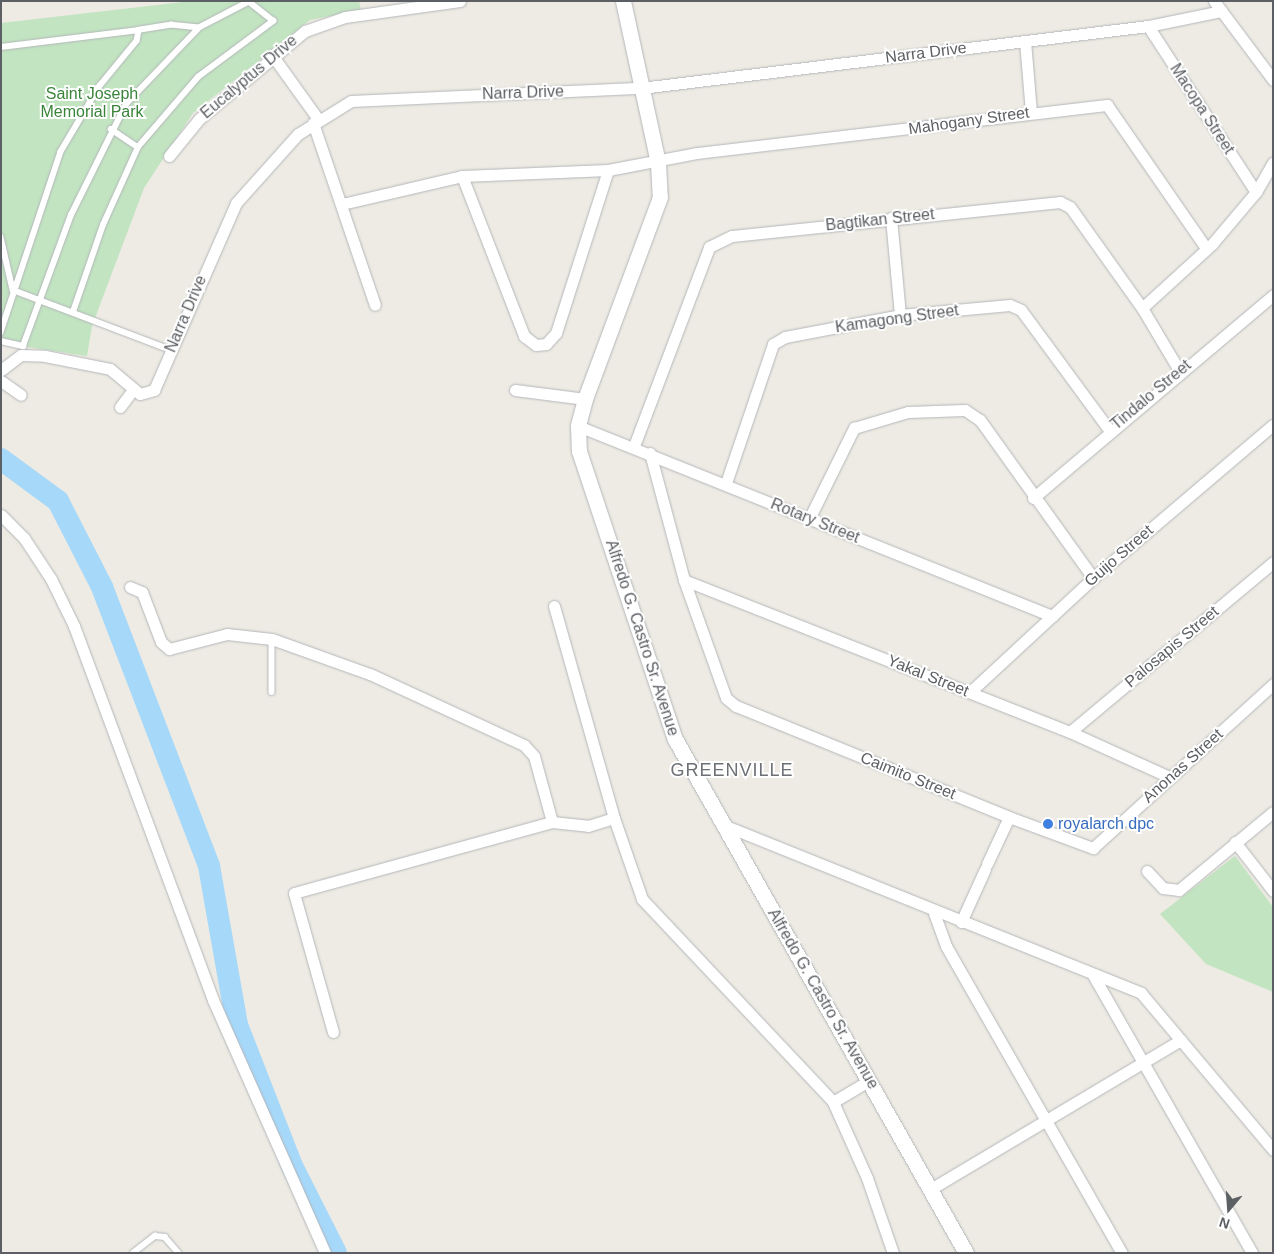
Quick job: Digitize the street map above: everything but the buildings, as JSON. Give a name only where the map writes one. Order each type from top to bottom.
[{"type":"street","name":"Eucalyptus Drive","points":[[169,156],[199,119],[272,55],[327,21],[460,1]]},
{"type":"street","name":"Alfredo G. Castro Sr. Avenue","points":[[623,1],[658,162],[657,208],[585,399],[578,426],[579,451],[675,739],[721,824],[870,1080],[929,1190],[966,1253]]},
{"type":"street","points":[[1214,1],[1273,80]]},
{"type":"street","name":"Narra Drive","points":[[132,391],[140,394],[154,390],[236,203],[284,147],[315,121],[357,100],[641,88],[1148,26],[1221,11]]},
{"type":"street","name":"Macopa Street","points":[[1148,26],[1256,192]]},
{"type":"street","points":[[1025,41],[1031,113]]},
{"type":"street","points":[[272,55],[315,121],[375,305]]},
{"type":"street","name":"Mahogany Street","points":[[342,204],[462,176],[608,170],[658,162],[697,153],[1107,105],[1206,248]]},
{"type":"street","points":[[1142,308],[1206,248],[1256,192],[1273,162]]},
{"type":"street","points":[[462,176],[524,336],[536,345],[546,344],[556,333],[608,170]]},
{"type":"street","name":"Bagtikan Street","points":[[634,446],[712,243],[732,236],[891,218],[1060,202],[1070,207],[1142,308],[1178,370]]},
{"type":"street","points":[[891,218],[900,315]]},
{"type":"street","name":"Tindalo Street","points":[[1032,498],[1178,370],[1273,295]]},
{"type":"street","name":"Kamagong Street","points":[[726,483],[773,344],[785,337],[900,315],[1010,305],[1021,310],[1109,430]]},
{"type":"street","points":[[1,370],[21,355],[45,356],[110,369],[132,391],[120,407]]},
{"type":"street","points":[[1,382],[21,395]]},
{"type":"street","points":[[516,390],[585,399]]},
{"type":"street","points":[[809,519],[849,433],[863,424],[908,412],[954,409],[973,413],[1032,498],[1093,578]]},
{"type":"street","name":"Guijo Street","points":[[970,692],[1093,578],[1273,425]]},
{"type":"street","name":"Rotary Street","points":[[578,426],[634,446],[809,519],[1052,616]]},
{"type":"street","points":[[650,453],[684,580]]},
{"type":"street","points":[[1,515],[46,570],[74,626],[213,1000],[325,1253]]},
{"type":"street","name":"Palosapis Street","points":[[1070,732],[1273,562]]},
{"type":"street","name":"Yakal Street","points":[[684,580],[1070,732],[1169,777]]},
{"type":"street","name":"Caimito Street","points":[[684,580],[726,698],[736,706],[1009,817],[1094,848]]},
{"type":"street","points":[[130,586],[142,592],[161,642],[169,649],[226,634],[272,639],[370,674],[524,744],[534,756],[552,822]]},
{"type":"street","points":[[554,606],[633,880],[653,914],[812,1076],[833,1102],[867,1178],[893,1253]]},
{"type":"street","name":"Anonas Street","points":[[1094,848],[1169,777],[1273,684]]},
{"type":"street","points":[[1147,871],[1163,888],[1179,890],[1273,812]]},
{"type":"street","points":[[961,922],[1009,817]]},
{"type":"street","points":[[333,1032],[294,893],[552,822],[588,826],[614,818]]},
{"type":"street","points":[[721,824],[934,913],[1141,994],[1273,1150]]},
{"type":"street","points":[[1235,842],[1273,891]]},
{"type":"street","points":[[934,913],[946,946],[1122,1253]]},
{"type":"street","points":[[1093,975],[1142,1064],[1252,1253]]},
{"type":"street","points":[[929,1190],[1046,1123],[1181,1040]]},
{"type":"street","points":[[833,1102],[870,1080]]},
{"type":"lane","points":[[1,341],[23,346],[40,300],[111,129],[147,79],[199,28],[249,2],[273,21],[198,77],[138,148],[106,217],[73,312]]},
{"type":"lane","points":[[1,47],[172,25],[199,28]]},
{"type":"lane","points":[[1,332],[13,290],[61,152],[100,86],[137,41],[139,30]]},
{"type":"lane","points":[[111,129],[138,148]]},
{"type":"lane","points":[[1,237],[13,290]]},
{"type":"lane","points":[[13,290],[171,350]]},
{"type":"lane","points":[[272,639],[272,692]]},
{"type":"lane","points":[[133,1253],[155,1236],[165,1237],[179,1253]]},
{"type":"green space","name":"Saint Joseph Memorial Park","points":[[192,1],[359,1],[361,10],[310,20],[193,113],[144,188],[92,326],[87,356],[1,343],[1,23]]},
{"type":"green space","points":[[1235,856],[1273,907],[1273,992],[1206,964],[1160,914]]},
{"type":"waterway","points":[[1,459],[58,501],[102,587],[209,866],[237,1025],[292,1166],[336,1253]]},
{"type":"place","name":"royalarch dpc","points":[[1048,824]]},
{"type":"district","name":"GREENVILLE","points":[[732,770]]}]
